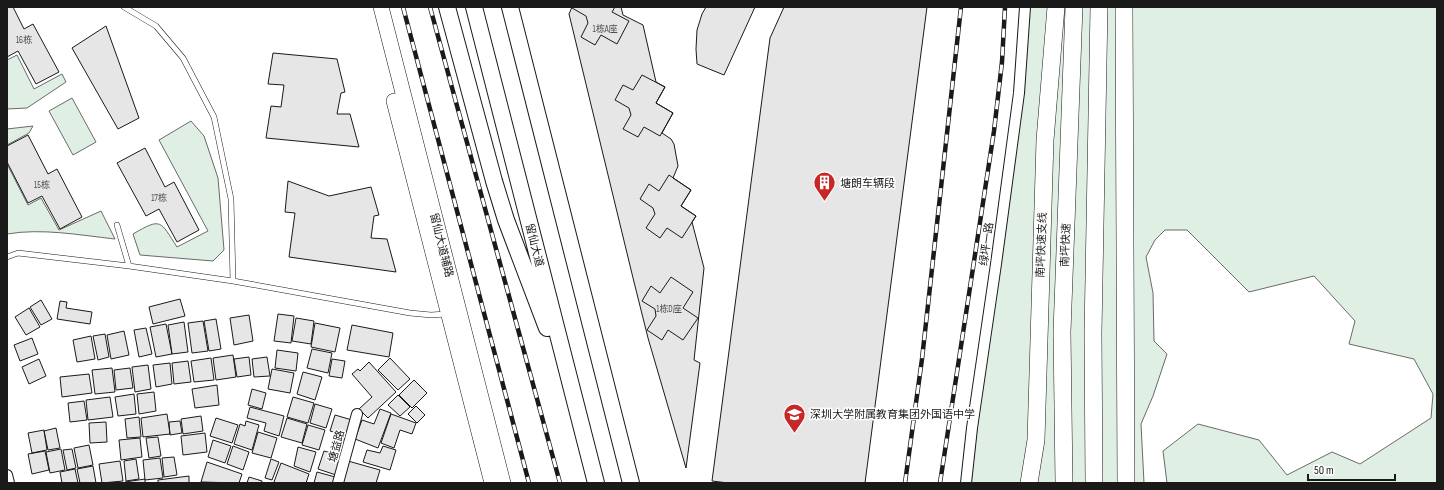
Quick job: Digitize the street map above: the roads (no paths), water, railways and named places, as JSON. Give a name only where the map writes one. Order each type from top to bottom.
[{"type":"highway","name":"南坪快速支线","points":[[1029,483],[1036,440],[1045,140],[1056,7]]},
{"type":"highway","name":"南坪快速","points":[[1064,483],[1062,332],[1066,186],[1074,7]]},
{"type":"highway","points":[[1094,483],[1093,333],[1099,7]]},
{"type":"highway","points":[[1124,7],[1126,483]]},
{"type":"highway","points":[[1036,440],[1037,483]]},
{"type":"main road","name":"留仙大道辅路","points":[[370,7],[454,313],[503,483]]},
{"type":"main road","name":"留仙大道辅路","points":[[381,7],[454,313],[492,483]]},
{"type":"main road","points":[[447,7],[470,96],[506,220],[579,416]]},
{"type":"main road","name":"留仙大道","points":[[474,7],[596,483]]},
{"type":"main road","points":[[510,7],[631,483]]},
{"type":"street","name":"绿坪一路","points":[[966,483],[972,428],[1019,93],[1025,7]]},
{"type":"street","name":"塘益路","points":[[338,483],[357,414]]},
{"type":"street","points":[[7,475],[9,483]]},
{"type":"lane","points":[[124,7],[156,26],[183,58],[214,116],[231,199],[233,281]]},
{"type":"lane","points":[[117,225],[129,266]]},
{"type":"lane","points":[[7,257],[18,254],[129,266],[233,281],[410,313],[431,315],[454,313]]},
{"type":"railway","points":[[403,7],[529,483]]},
{"type":"railway","points":[[430,7],[560,483]]},
{"type":"railway","points":[[905,483],[922,359],[961,7]]},
{"type":"railway","points":[[940,483],[994,131],[1002,62],[1005,7]]},
{"type":"place","name":"塘朗车辆段","points":[[825,202]]},
{"type":"place","name":"深圳大学附属教育集团外国语中学","points":[[795,434]]}]
